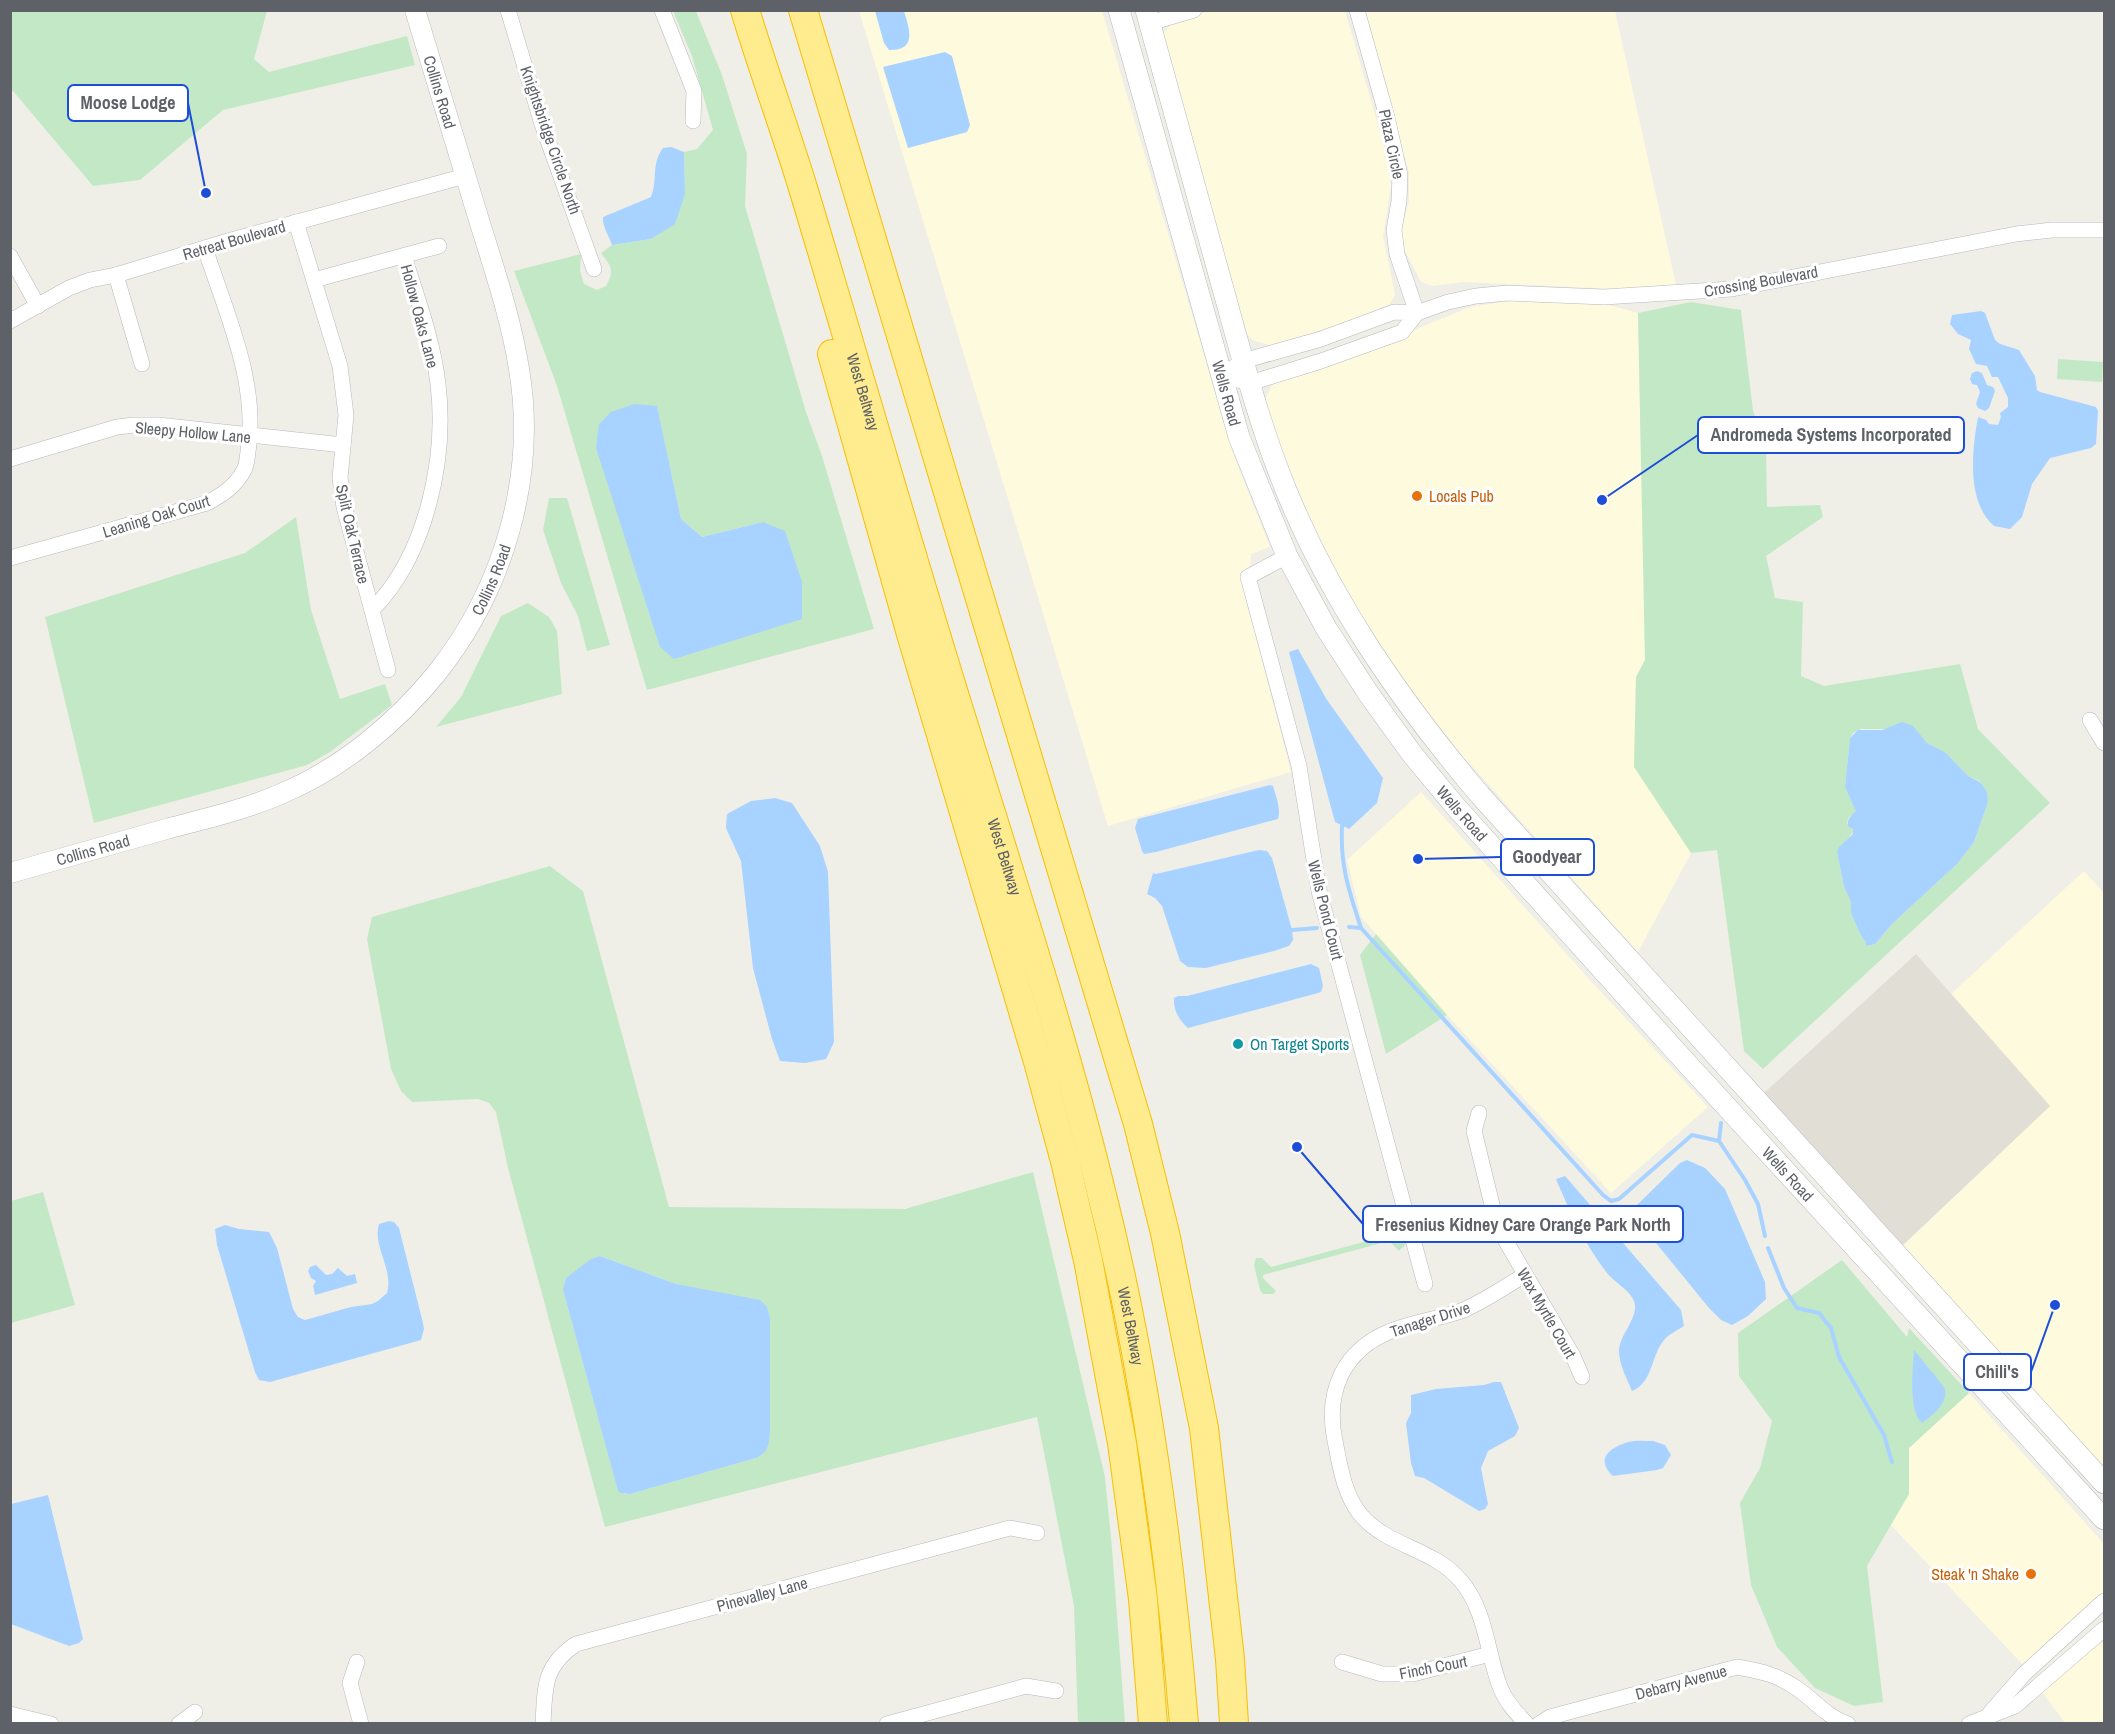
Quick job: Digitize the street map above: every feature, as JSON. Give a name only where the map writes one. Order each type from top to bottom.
[{"type":"highway","name":"West Beltway","points":[[745,10],[801,181],[959,711],[1043,979],[1099,1180],[1120,1271],[1151,1435],[1176,1627],[1184,1724]]},
{"type":"highway","points":[[803,10],[1138,1124],[1165,1233],[1204,1428],[1229,1648],[1234,1724]]},
{"type":"highway","points":[[759,58],[784,184],[911,633],[1039,1065],[1065,1161],[1088,1260],[1122,1443],[1144,1610],[1153,1724]]},
{"type":"main road","name":"Wells Road","points":[[1134,14],[1265,433],[1286,491],[1346,612],[1389,679],[1438,746],[1480,795],[2104,1482]]},
{"type":"main road","name":"Wells Road","points":[[1134,14],[1221,376],[1239,437],[1287,556],[1326,628],[1368,693],[1412,754],[1448,798],[1681,1057],[2104,1519]]},
{"type":"main road","points":[[1530,890],[1542,889],[1552,892],[1595,938],[1606,945],[1620,949]]},
{"type":"street","name":"Collins Road","points":[[10,873],[246,808],[285,793],[325,771],[371,738],[398,715],[429,682],[459,642],[482,601],[504,551],[518,500],[523,445],[523,403],[515,345],[415,10]]},
{"type":"street","name":"Knightsbridge Circle North","points":[[508,10],[543,124],[594,268]]},
{"type":"street","points":[[662,10],[694,91],[693,121]]},
{"type":"street","points":[[1134,14],[1194,10]]},
{"type":"street","name":"Plaza Circle","points":[[1357,10],[1387,117],[1400,175],[1399,201],[1394,230],[1397,254],[1417,313]]},
{"type":"street","name":"Retreat Boulevard","points":[[10,321],[69,288],[90,280],[465,176]]},
{"type":"street","name":"Split Oak Terrace","points":[[296,222],[340,366],[346,416],[340,478],[344,507],[388,670]]},
{"type":"street","name":"Crossing Boulevard","points":[[1221,376],[1243,361],[1321,339],[1394,312],[1417,313],[1448,302],[1476,296],[1508,293],[1604,297],[1732,289],[1960,243],[2016,234],[2052,230],[2104,230]]},
{"type":"street","points":[[314,280],[439,246]]},
{"type":"street","name":"Leaning Oak Court","points":[[11,555],[207,503],[223,494],[237,481],[245,468],[250,436],[246,379],[205,248]]},
{"type":"street","points":[[10,256],[38,306]]},
{"type":"street","name":"Hollow Oaks Lane","points":[[372,610],[386,596],[407,564],[428,509],[439,450],[440,419],[436,374],[424,320],[404,256]]},
{"type":"street","points":[[116,274],[142,364]]},
{"type":"street","name":"Crossing Boulevard","points":[[1250,383],[1402,332],[1417,313]]},
{"type":"street","points":[[1221,376],[1250,383]]},
{"type":"street","name":"Sleepy Hollow Lane","points":[[10,459],[117,427],[134,425],[158,425],[343,445]]},
{"type":"street","name":"Wells Pond Court","points":[[1287,556],[1248,577],[1299,766],[1319,891],[1425,1284]]},
{"type":"street","points":[[2090,720],[2104,743]]},
{"type":"street","name":"Wax Myrtle Court","points":[[1479,1113],[1474,1131],[1500,1231],[1573,1356],[1582,1377]]},
{"type":"street","name":"Tanager Drive","points":[[1525,1275],[1462,1310],[1393,1330],[1375,1338],[1361,1348],[1348,1362],[1332,1400],[1333,1429],[1343,1479],[1359,1513],[1374,1528],[1389,1538],[1435,1559],[1462,1581],[1478,1609],[1500,1688],[1527,1724]]},
{"type":"street","name":"Pinevalley Lane","points":[[543,1724],[545,1684],[552,1666],[562,1653],[576,1644],[1010,1528],[1037,1533]]},
{"type":"street","points":[[1988,1715],[2024,1674],[2104,1601]]},
{"type":"street","points":[[1970,1724],[2015,1706],[2104,1629]]},
{"type":"street","name":"Finch Court","points":[[1342,1662],[1382,1674],[1396,1675],[1430,1671],[1490,1654]]},
{"type":"street","points":[[357,1662],[350,1683],[361,1724]]},
{"type":"street","name":"Debarry Avenue","points":[[1539,1724],[1550,1717],[1737,1667],[1767,1672],[1798,1689],[1834,1719],[1848,1724]]},
{"type":"street","points":[[887,1724],[1026,1686],[1056,1691]]},
{"type":"street","points":[[179,1724],[195,1712]]},
{"type":"street","points":[[10,1714],[51,1724]]},
{"type":"shaded area","points":[[859,11],[1102,11],[1234,456],[1270,547],[1251,554],[1247,603],[1291,772],[1108,826]]},
{"type":"shaded area","points":[[1209,11],[1345,11],[1387,156],[1391,186],[1383,236],[1395,294],[1390,304],[1344,324],[1269,345],[1252,340],[1243,329],[1162,34],[1175,21]]},
{"type":"shaded area","points":[[1364,11],[1615,11],[1676,285],[1615,289],[1463,282],[1433,286],[1421,282],[1402,245],[1402,228],[1409,201],[1409,172]]},
{"type":"shaded area","points":[[1509,301],[1609,305],[1638,313],[1645,660],[1636,677],[1634,766],[1691,853],[1638,952],[1460,753],[1408,686],[1362,621],[1315,533],[1265,407],[1266,397],[1272,385],[1284,375],[1346,358],[1470,307]]},
{"type":"shaded area","points":[[1421,792],[1588,978],[1708,1107],[1611,1193],[1447,1015],[1361,917],[1347,860]]},
{"type":"shaded area","points":[[2084,871],[2104,893],[2104,1468],[1903,1245],[2050,1106],[1951,994]]},
{"type":"shaded area","points":[[1916,954],[2050,1106],[1903,1245],[1764,1093]]},
{"type":"shaded area","points":[[1969,1393],[2104,1544],[2104,1594],[2026,1668],[1891,1525],[1909,1494],[1909,1448]]},
{"type":"shaded area","points":[[2104,1640],[2104,1723],[2065,1723],[2042,1692]]},
{"type":"green space","points":[[11,10],[267,11],[254,59],[269,72],[407,36],[415,65],[223,110],[140,180],[93,186],[11,91]]},
{"type":"green space","points":[[673,11],[696,11],[722,75],[747,154],[745,206],[874,629],[647,690],[557,386],[514,271],[581,254],[580,271],[584,284],[597,290],[606,286],[611,272],[601,253],[612,245],[651,239],[685,194],[684,152],[697,149],[713,130],[692,56]],"holes":[[[657,407],[681,519],[702,537],[763,522],[660,647]]]},
{"type":"green space","points":[[1691,302],[1741,310],[1753,411],[1766,446],[1767,507],[1820,505],[1823,517],[1766,556],[1775,598],[1803,602],[1801,676],[1824,686],[1960,664],[1978,729],[2050,803],[1763,1069],[1744,1051],[1717,850],[1691,853],[1634,767],[1636,677],[1645,660],[1638,313]],"holes":[[[1861,729],[1885,729],[1922,739],[1932,747],[1946,753],[1968,776],[1980,781],[1988,802],[1974,842],[1958,863],[1892,924],[1875,944],[1866,946],[1851,913],[1851,902],[1844,887],[1837,852],[1854,831],[1847,823],[1856,808],[1845,787],[1850,738],[1853,733]]]},
{"type":"green space","points":[[2058,359],[2103,362],[2102,382],[2057,379]]},
{"type":"green space","points":[[549,498],[567,498],[610,645],[587,651],[578,616],[561,583],[543,530]]},
{"type":"green space","points":[[296,517],[311,610],[340,699],[385,684],[392,705],[330,752],[307,765],[94,823],[45,617],[245,553]]},
{"type":"green space","points":[[528,603],[549,617],[557,631],[562,694],[436,727],[461,697],[501,616]]},
{"type":"green space","points":[[550,866],[583,891],[669,1207],[905,1209],[1033,1172],[1105,1477],[1125,1723],[1078,1723],[1074,1606],[1037,1417],[605,1527],[508,1168],[496,1112],[489,1103],[478,1099],[412,1102],[401,1091],[391,1069],[367,939],[372,917]],"holes":[[[600,1256],[676,1284],[767,1307],[770,1318],[770,1431],[756,1458],[625,1494],[618,1490],[563,1290]]]},
{"type":"green space","points":[[1376,934],[1447,1015],[1386,1054],[1360,955]]},
{"type":"green space","points":[[43,1192],[75,1305],[11,1323],[11,1201]]},
{"type":"green space","points":[[1394,1213],[1398,1216],[1406,1244],[1399,1251],[1389,1241],[1263,1275],[1263,1278],[1276,1291],[1273,1294],[1263,1294],[1260,1290],[1254,1265],[1256,1258],[1262,1258],[1271,1267],[1393,1234],[1396,1230],[1385,1218]]},
{"type":"green space","points":[[1842,1260],[1907,1337],[1909,1328],[1969,1393],[1909,1448],[1909,1494],[1867,1566],[1883,1702],[1854,1706],[1815,1688],[1777,1647],[1751,1585],[1740,1503],[1760,1468],[1772,1421],[1739,1376],[1738,1333]]},
{"type":"water","points":[[875,11],[904,11],[909,37],[904,47],[889,50],[884,43]]},
{"type":"water","points":[[945,52],[952,56],[970,125],[967,132],[908,148],[883,67]]},
{"type":"water","points":[[671,147],[684,152],[685,194],[675,224],[651,239],[612,245],[603,217],[651,197],[659,154],[663,148]]},
{"type":"water","points":[[1981,311],[1985,313],[1995,340],[2019,350],[2035,376],[2037,390],[2096,407],[2098,411],[2096,444],[2091,448],[2050,458],[2032,484],[2022,517],[2010,529],[1994,526],[1985,516],[1979,503],[1973,475],[1978,417],[1989,424],[1998,425],[2000,413],[2008,407],[2008,398],[1998,377],[1992,377],[1987,366],[1976,364],[1969,349],[1971,340],[1958,334],[1950,324],[1952,315]]},
{"type":"water","points":[[1977,371],[1982,373],[1987,385],[1993,387],[1995,391],[1989,408],[1985,411],[1978,408],[1976,404],[1980,392],[1977,385],[1972,384],[1970,379],[1972,373]]},
{"type":"water","points":[[634,404],[657,406],[681,519],[702,537],[763,522],[785,531],[802,582],[802,619],[674,659],[660,647],[596,448],[599,424],[611,412]]},
{"type":"water","points":[[1298,649],[1327,700],[1383,778],[1377,803],[1349,829],[1335,822],[1289,652]]},
{"type":"water","points":[[1902,722],[1913,726],[1927,743],[1946,753],[1968,776],[1980,782],[1987,792],[1988,802],[1974,842],[1958,863],[1892,924],[1875,944],[1866,946],[1851,913],[1851,902],[1844,887],[1837,852],[1839,847],[1853,834],[1848,821],[1856,811],[1845,787],[1850,738],[1858,730],[1882,730]]},
{"type":"water","points":[[1273,786],[1278,802],[1278,819],[1156,852],[1144,854],[1142,851],[1135,828],[1138,819]]},
{"type":"water","points":[[775,798],[792,803],[820,846],[828,872],[834,1042],[826,1059],[805,1063],[780,1061],[772,1039],[753,968],[741,861],[726,828],[727,814],[751,801]]},
{"type":"water","points":[[1259,850],[1267,851],[1272,858],[1293,940],[1289,946],[1274,951],[1206,968],[1188,967],[1180,961],[1162,906],[1155,898],[1147,894],[1153,873]]},
{"type":"water","points":[[1311,964],[1319,968],[1323,986],[1321,992],[1188,1028],[1176,1011],[1174,998],[1178,996],[1187,996]]},
{"type":"water","points":[[1687,1160],[1705,1168],[1725,1189],[1765,1282],[1766,1299],[1748,1316],[1732,1325],[1721,1320],[1709,1308],[1634,1216],[1634,1208],[1680,1163]]},
{"type":"water","points":[[1565,1176],[1681,1310],[1684,1326],[1664,1340],[1644,1382],[1632,1391],[1619,1351],[1622,1338],[1633,1318],[1635,1305],[1631,1295],[1610,1276],[1599,1262],[1578,1228],[1556,1179]]},
{"type":"water","points":[[394,1222],[399,1228],[423,1323],[421,1340],[270,1382],[259,1380],[217,1245],[215,1229],[225,1225],[269,1232],[277,1248],[293,1309],[298,1317],[305,1320],[351,1307],[372,1304],[387,1293],[388,1275],[378,1241],[378,1232],[379,1224]]},
{"type":"water","points":[[600,1256],[676,1284],[760,1300],[767,1307],[770,1318],[770,1431],[769,1444],[764,1453],[756,1458],[630,1494],[618,1491],[563,1290],[566,1278],[591,1259]]},
{"type":"water","points":[[316,1265],[326,1275],[332,1274],[338,1268],[347,1276],[355,1274],[357,1283],[315,1295],[313,1286],[316,1281],[311,1278],[308,1271],[310,1267]]},
{"type":"water","points":[[1914,1350],[1944,1387],[1945,1393],[1943,1403],[1922,1423],[1913,1399]]},
{"type":"water","points":[[1501,1382],[1519,1428],[1515,1436],[1488,1451],[1481,1468],[1488,1504],[1485,1509],[1479,1511],[1424,1478],[1415,1476],[1406,1423],[1411,1413],[1411,1395],[1436,1389]]},
{"type":"water","points":[[1631,1441],[1653,1441],[1665,1445],[1671,1455],[1663,1468],[1613,1476],[1608,1470],[1605,1459],[1615,1447]]},
{"type":"water","points":[[48,1495],[83,1639],[69,1646],[11,1624],[11,1504]]},
{"type":"waterway","points":[[1342,826],[1344,866],[1361,928],[1603,1195],[1611,1201],[1619,1199],[1692,1135],[1719,1141],[1721,1123]]},
{"type":"waterway","points":[[1349,927],[1361,928]]},
{"type":"waterway","points":[[1292,930],[1317,928]]},
{"type":"waterway","points":[[1719,1141],[1758,1204],[1765,1236]]},
{"type":"waterway","points":[[1768,1248],[1784,1288],[1797,1308],[1819,1313],[1831,1328],[1839,1357],[1884,1435],[1892,1462]]},
{"type":"place","name":"Moose Lodge","points":[[206,193]]},
{"type":"place","name":"Locals Pub","points":[[1417,496]]},
{"type":"place","name":"Andromeda Systems Incorporated","points":[[1602,500]]},
{"type":"place","name":"Goodyear","points":[[1418,859]]},
{"type":"place","name":"On Target Sports","points":[[1238,1044]]},
{"type":"place","name":"Fresenius Kidney Care Orange Park North","points":[[1297,1147]]},
{"type":"place","name":"Chili's","points":[[2055,1305]]},
{"type":"place","name":"Steak 'n Shake","points":[[2031,1574]]}]
